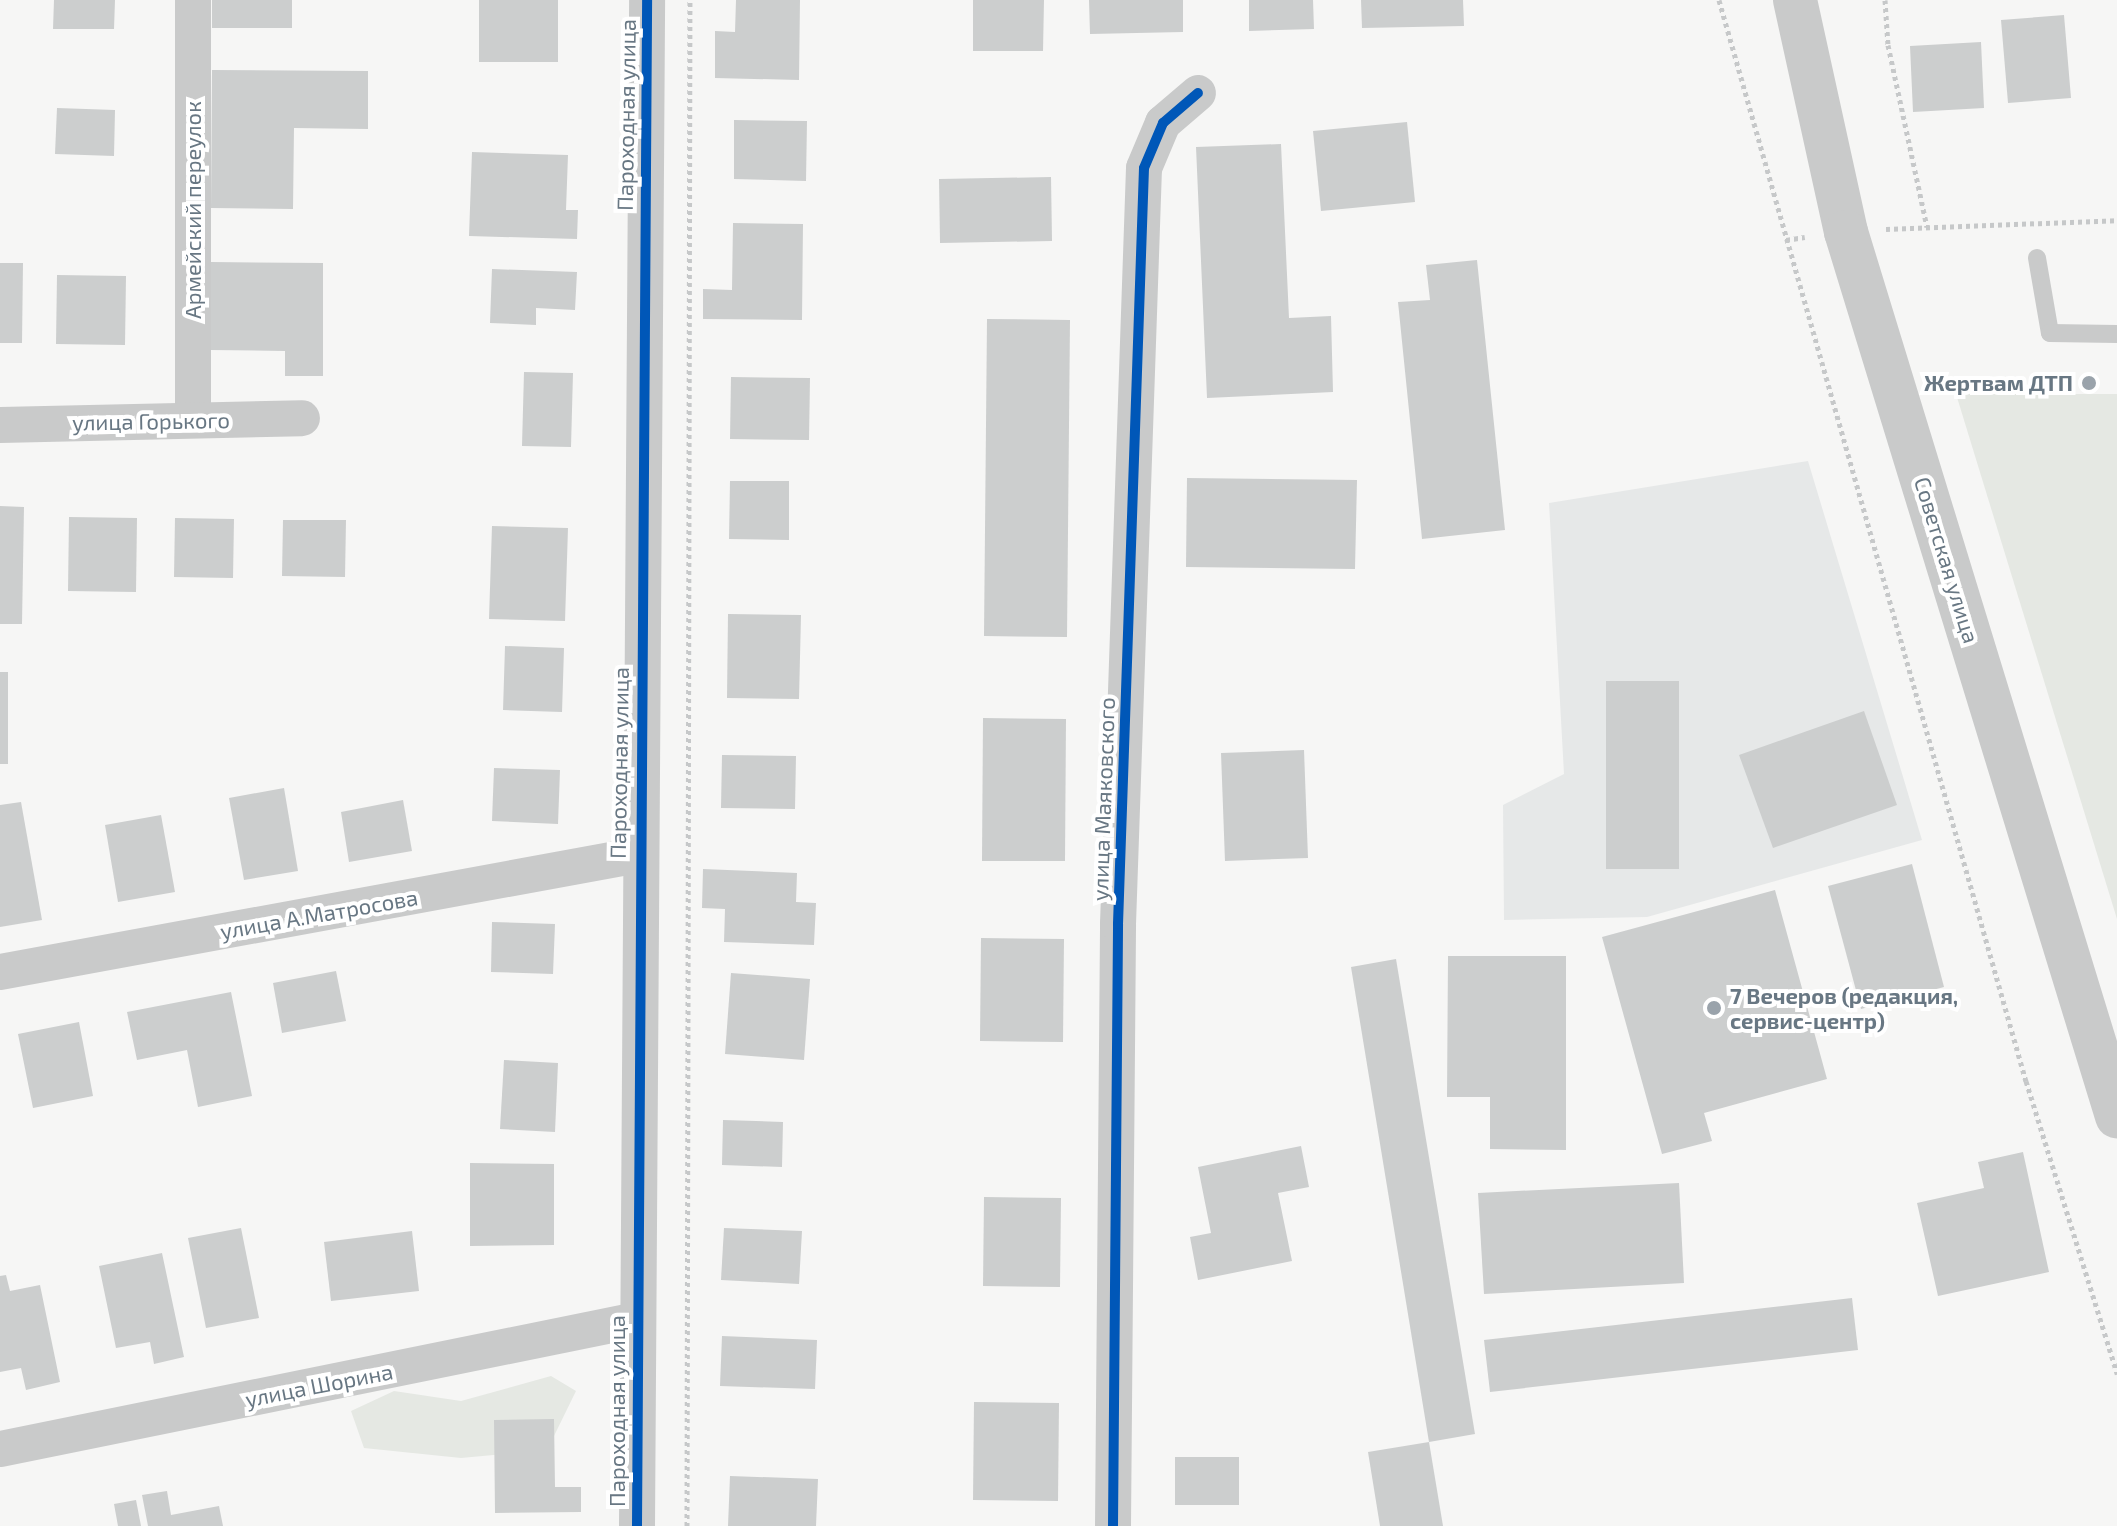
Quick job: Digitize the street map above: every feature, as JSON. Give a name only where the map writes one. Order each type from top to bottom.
[{"type":"street","name":"Армейский переулок","points":[[193,0],[193,420]]},
{"type":"street","name":"Пароходная улица","points":[[637,1526],[638,855],[647,0]]},
{"type":"street","name":"Советская улица","points":[[1795,0],[1846,232],[2117,1116]]},
{"type":"street","name":"улица Маяковского","points":[[1113,1526],[1118,924],[1144,168],[1163,123],[1198,93]]},
{"type":"street","name":"улица Горького","points":[[0,425],[302,418]]},
{"type":"street","name":"улица А.Матросова","points":[[0,972],[638,855]]},
{"type":"street","name":"улица Шорина","points":[[0,1449],[637,1320]]},
{"type":"lane","points":[[2037,258],[2050,333],[2117,334]]},
{"type":"path","points":[[687,1526],[690,0]]},
{"type":"path","points":[[1719,0],[2026,1081],[2117,1374]]},
{"type":"path","points":[[1885,0],[1888,45],[1927,227]]},
{"type":"path","points":[[1786,240],[1846,232],[1927,227],[2117,220]]},
{"type":"shaded area","points":[[1956,394],[2117,394],[2117,919]]},
{"type":"shaded area","points":[[1808,461],[1922,840],[1647,917],[1504,920],[1503,805],[1564,774],[1549,503]]},
{"type":"shaded area","points":[[551,1376],[576,1391],[554,1436],[504,1454],[461,1458],[364,1448],[351,1411],[394,1391],[461,1401]]},
{"type":"building","points":[[54,0],[115,0],[114,29],[53,29]]},
{"type":"building","points":[[212,0],[292,0],[292,28],[212,28]]},
{"type":"building","points":[[479,0],[558,0],[558,62],[479,62]]},
{"type":"building","points":[[736,0],[800,0],[799,80],[715,78],[715,31],[735,32]]},
{"type":"building","points":[[973,0],[1044,0],[1043,51],[973,51]]},
{"type":"building","points":[[1089,0],[1183,0],[1183,32],[1090,34]]},
{"type":"building","points":[[1249,0],[1313,0],[1314,29],[1249,31]]},
{"type":"building","points":[[1361,0],[1463,0],[1464,26],[1362,28]]},
{"type":"building","points":[[2064,15],[2071,98],[2008,103],[2001,20]]},
{"type":"building","points":[[1981,42],[1984,108],[1913,112],[1910,46]]},
{"type":"building","points":[[212,70],[368,71],[368,129],[294,128],[293,209],[211,208]]},
{"type":"building","points":[[57,108],[115,110],[114,156],[55,154]]},
{"type":"building","points":[[734,120],[807,121],[806,181],[734,179]]},
{"type":"building","points":[[1407,122],[1415,202],[1321,211],[1313,131]]},
{"type":"building","points":[[1281,144],[1289,318],[1331,316],[1333,392],[1207,398],[1196,147]]},
{"type":"building","points":[[472,152],[568,155],[566,210],[578,210],[577,239],[469,236]]},
{"type":"building","points":[[1051,177],[1052,241],[940,243],[939,179]]},
{"type":"building","points":[[733,223],[803,224],[802,320],[703,319],[703,289],[732,290]]},
{"type":"building","points":[[1477,260],[1505,530],[1422,539],[1398,302],[1430,300],[1426,265]]},
{"type":"building","points":[[211,262],[323,263],[323,376],[285,376],[285,351],[210,350]]},
{"type":"building","points":[[0,263],[23,263],[22,343],[0,343]]},
{"type":"building","points":[[492,269],[577,272],[575,310],[536,308],[536,325],[490,323]]},
{"type":"building","points":[[57,275],[126,276],[125,345],[56,344]]},
{"type":"building","points":[[987,319],[1070,320],[1067,637],[984,636]]},
{"type":"building","points":[[524,372],[573,373],[571,447],[522,446]]},
{"type":"building","points":[[731,377],[810,378],[809,440],[730,439]]},
{"type":"building","points":[[1187,478],[1357,480],[1355,569],[1186,567]]},
{"type":"building","points":[[730,481],[789,481],[789,540],[729,539]]},
{"type":"building","points":[[0,506],[24,507],[22,624],[0,624]]},
{"type":"building","points":[[69,517],[137,518],[136,592],[68,591]]},
{"type":"building","points":[[175,518],[234,519],[233,578],[174,577]]},
{"type":"building","points":[[283,520],[346,520],[345,577],[282,576]]},
{"type":"building","points":[[492,526],[568,528],[565,621],[489,619]]},
{"type":"building","points":[[728,614],[801,615],[799,699],[727,698]]},
{"type":"building","points":[[505,646],[564,648],[562,712],[503,710]]},
{"type":"building","points":[[0,672],[8,672],[8,764],[0,764]]},
{"type":"building","points":[[1606,681],[1679,681],[1679,869],[1606,869]]},
{"type":"building","points":[[1864,711],[1897,805],[1773,848],[1739,755]]},
{"type":"building","points":[[983,718],[1066,719],[1065,861],[982,861]]},
{"type":"building","points":[[1304,750],[1308,858],[1225,861],[1221,753]]},
{"type":"building","points":[[722,755],[796,756],[795,809],[721,808]]},
{"type":"building","points":[[494,768],[560,770],[558,824],[492,821]]},
{"type":"building","points":[[284,788],[298,871],[244,880],[229,798]]},
{"type":"building","points":[[403,800],[412,851],[349,862],[341,812]]},
{"type":"building","points":[[21,802],[42,920],[0,927],[0,805]]},
{"type":"building","points":[[161,815],[175,892],[118,902],[105,825]]},
{"type":"building","points":[[1912,864],[1944,987],[1861,1009],[1828,886]]},
{"type":"building","points":[[703,869],[797,873],[796,902],[816,903],[814,945],[724,942],[725,909],[702,908]]},
{"type":"building","name":"7 Вечеров (редакция, сервис-центр)","points":[[1775,890],[1827,1079],[1704,1113],[1712,1141],[1662,1154],[1602,937]]},
{"type":"building","points":[[492,922],[555,924],[553,974],[491,972]]},
{"type":"building","points":[[981,938],[1064,939],[1063,1042],[980,1041]]},
{"type":"building","points":[[1448,956],[1566,956],[1566,1150],[1490,1149],[1490,1097],[1447,1097]]},
{"type":"building","points":[[1396,959],[1475,1434],[1429,1442],[1351,967]]},
{"type":"building","points":[[336,971],[346,1021],[282,1033],[273,983]]},
{"type":"building","points":[[731,973],[810,979],[804,1060],[725,1054]]},
{"type":"building","points":[[231,992],[252,1096],[198,1107],[187,1050],[137,1060],[127,1012]]},
{"type":"building","points":[[79,1022],[93,1096],[33,1108],[18,1034]]},
{"type":"building","points":[[504,1060],[558,1063],[555,1132],[500,1129]]},
{"type":"building","points":[[723,1120],[783,1122],[782,1167],[722,1165]]},
{"type":"building","points":[[1301,1146],[1309,1187],[1278,1193],[1292,1261],[1198,1280],[1190,1237],[1211,1233],[1198,1167]]},
{"type":"building","points":[[2023,1152],[2049,1272],[1938,1296],[1917,1203],[1984,1188],[1978,1162]]},
{"type":"building","points":[[470,1163],[554,1164],[554,1245],[470,1246]]},
{"type":"building","points":[[1679,1183],[1684,1283],[1484,1294],[1478,1193]]},
{"type":"building","points":[[984,1197],[1061,1198],[1060,1287],[983,1286]]},
{"type":"building","points":[[241,1228],[259,1318],[206,1328],[188,1238]]},
{"type":"building","points":[[724,1228],[802,1231],[799,1284],[721,1280]]},
{"type":"building","points":[[412,1231],[419,1291],[331,1301],[324,1242]]},
{"type":"building","points":[[162,1253],[184,1357],[154,1364],[150,1342],[116,1348],[99,1266]]},
{"type":"building","points":[[6,1275],[10,1291],[40,1285],[60,1382],[26,1390],[21,1368],[0,1372],[0,1276]]},
{"type":"building","points":[[1852,1298],[1858,1350],[1490,1392],[1484,1340]]},
{"type":"building","points":[[722,1336],[817,1340],[815,1389],[720,1386]]},
{"type":"building","points":[[974,1402],[1059,1403],[1058,1501],[973,1500]]},
{"type":"building","points":[[554,1419],[555,1487],[581,1487],[581,1512],[495,1513],[494,1420]]},
{"type":"building","points":[[1429,1442],[1443,1526],[1380,1526],[1368,1452]]},
{"type":"building","points":[[1175,1457],[1239,1457],[1239,1505],[1175,1505]]},
{"type":"building","points":[[730,1476],[818,1479],[816,1526],[728,1526]]},
{"type":"building","points":[[167,1491],[171,1515],[219,1506],[223,1526],[148,1526],[142,1495]]},
{"type":"building","points":[[136,1500],[141,1526],[118,1526],[114,1504]]},
{"type":"cycle path","points":[[637,1526],[647,0]]},
{"type":"cycle path","points":[[1113,1526],[1118,924],[1144,168],[1163,123],[1198,93]]},
{"type":"place","name":"Жертвам ДТП","points":[[2089,383]]},
{"type":"place","name":"7 Вечеров (редакция, сервис-центр)","points":[[1714,1008]]}]
